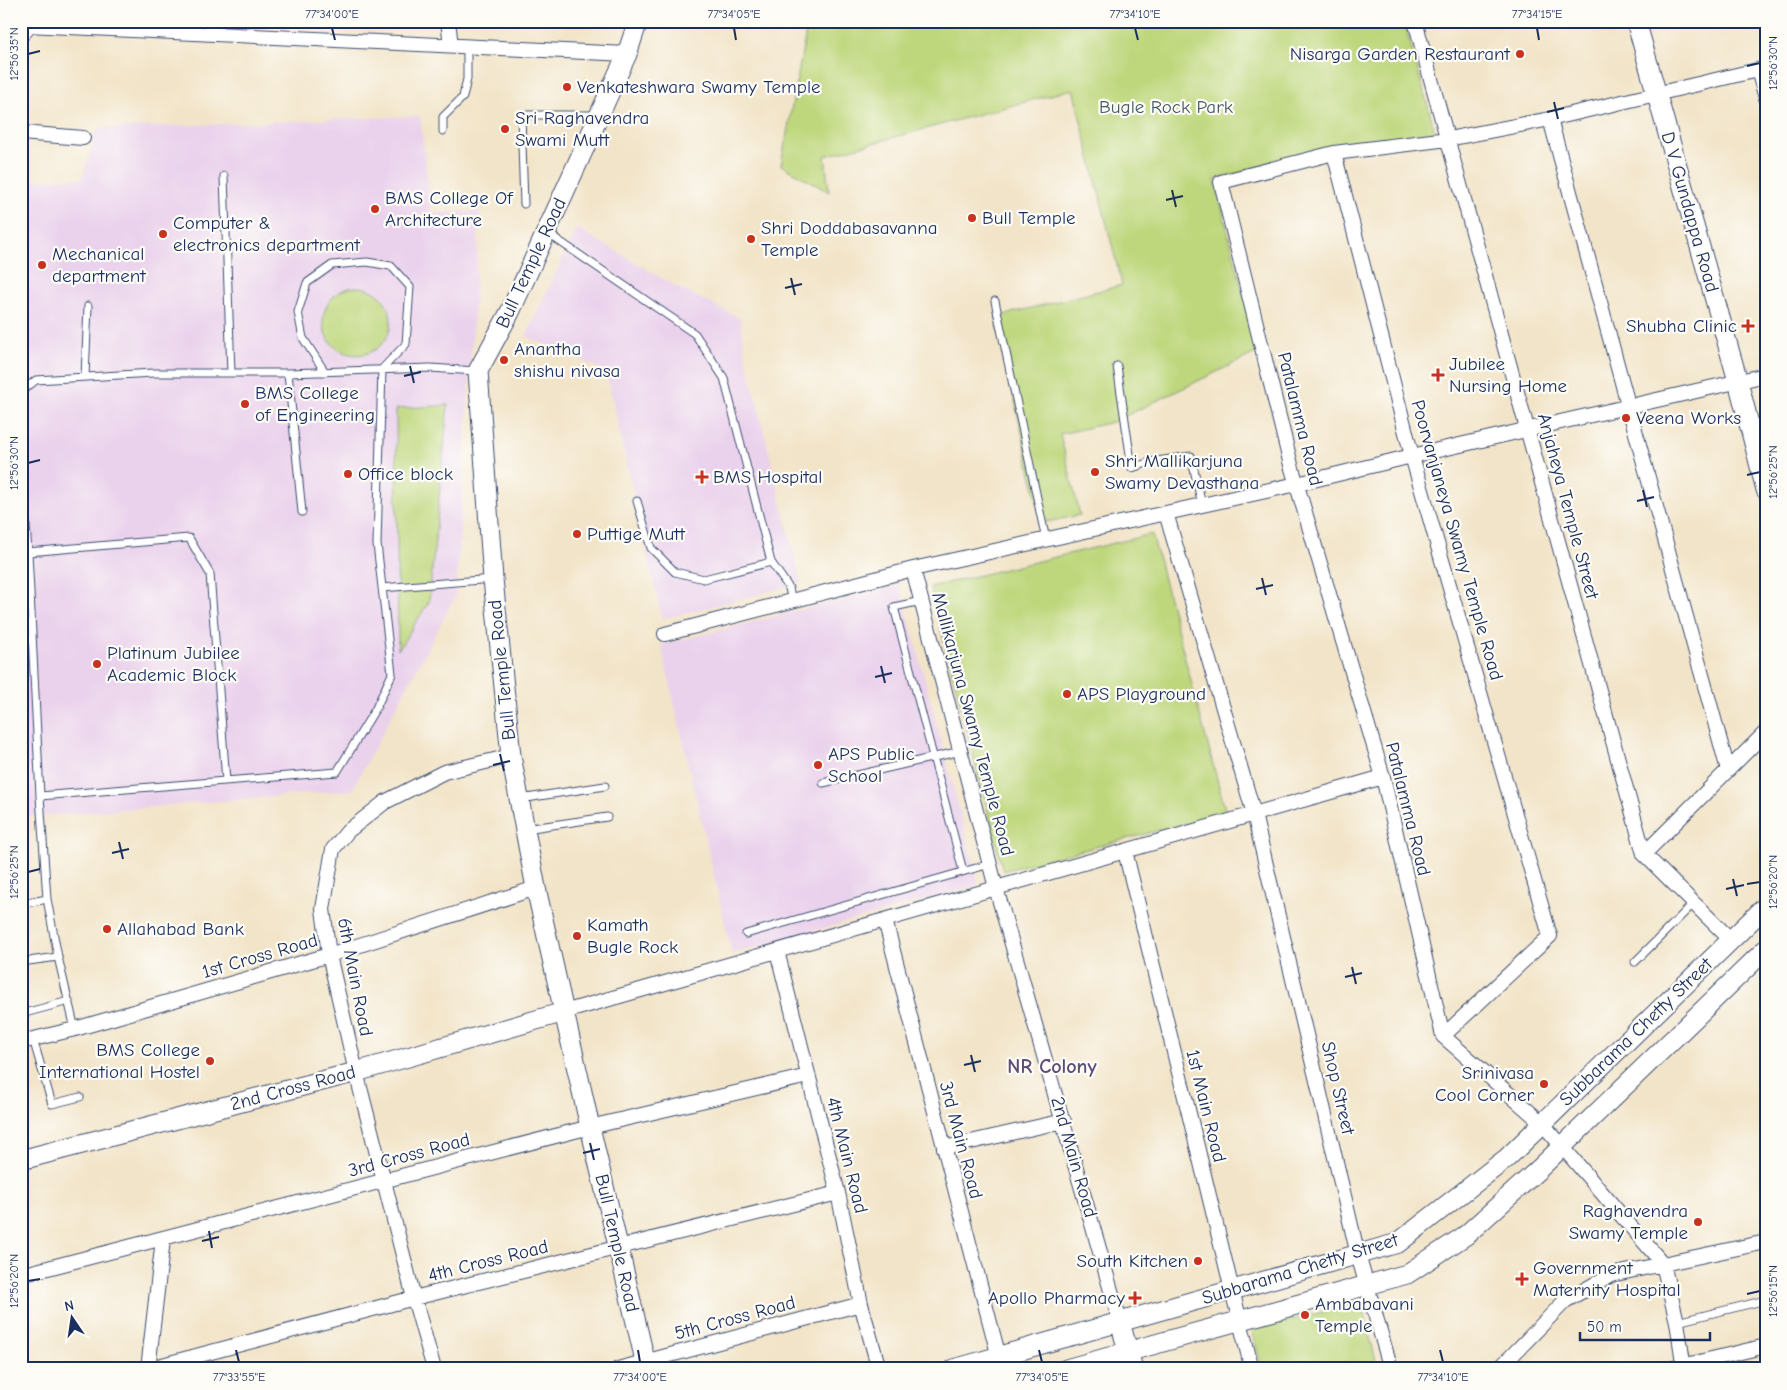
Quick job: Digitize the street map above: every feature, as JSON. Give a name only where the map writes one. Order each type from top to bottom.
[{"type":"street","points":[[448,21],[451,45]]},
{"type":"street","name":"Bull Temple Road","points":[[638,21],[627,54],[510,312],[478,371],[493,578],[511,756],[536,888],[646,1365]]},
{"type":"street","name":"Anjaheya Temple Street","points":[[1416,21],[1644,854],[1731,940]]},
{"type":"street","name":"D V Gundappa Road","points":[[1636,21],[1738,382],[1766,490]]},
{"type":"street","points":[[26,25],[627,54]]},
{"type":"street","points":[[1334,153],[1448,139],[1550,119],[1762,69],[1766,98]]},
{"type":"street","points":[[1550,119],[1728,770]]},
{"type":"street","points":[[21,132],[83,138]]},
{"type":"street","name":"Patalamma Road","points":[[1334,153],[1221,182],[1296,484],[1383,777],[1443,1036]]},
{"type":"street","name":"Poorvanjaneya Swamy Temple Road","points":[[1334,153],[1412,456],[1550,936],[1443,1036]]},
{"type":"street","name":"Mallikarjuna Swamy Temple Road","points":[[665,634],[913,569],[1296,484],[1766,375]]},
{"type":"street","name":"Shop Street","points":[[1166,513],[1254,814],[1358,1255],[1391,1369]]},
{"type":"street","name":"Mallikarjuna Swamy Temple Road","points":[[913,569],[996,888]]},
{"type":"street","points":[[1644,854],[1766,732]]},
{"type":"street","name":"6th Main Road","points":[[434,1369],[383,1182],[356,1072],[329,955],[323,909],[333,849],[348,830],[385,802],[444,772],[511,756]]},
{"type":"street","points":[[564,1012],[1383,777]]},
{"type":"street","name":"1st Main Road","points":[[1125,851],[1252,1369]]},
{"type":"street","name":"1st Cross Road","points":[[27,1040],[75,1029],[329,955],[536,888]]},
{"type":"street","name":"2nd Main Road","points":[[996,888],[1131,1360]]},
{"type":"street","name":"Subbarama Chetty Street","points":[[954,1369],[1000,1363],[1120,1322],[1398,1243],[1507,1158],[1766,906]]},
{"type":"street","name":"3rd Main Road","points":[[885,920],[1000,1363]]},
{"type":"street","name":"Subbarama Chetty Street","points":[[1066,1369],[1131,1360],[1240,1320],[1407,1274],[1466,1235],[1563,1146],[1766,949]]},
{"type":"street","name":"4th Main Road","points":[[777,951],[838,1193],[861,1304],[879,1369]]},
{"type":"street","name":"2nd Cross Road","points":[[21,1160],[356,1072],[564,1012]]},
{"type":"street","points":[[1443,1036],[1542,1123],[1663,1264],[1676,1322],[1679,1368],[1766,1346]]},
{"type":"street","name":"3rd Cross Road","points":[[21,1275],[590,1127],[808,1076]]},
{"type":"street","points":[[944,1148],[1064,1121]]},
{"type":"street","name":"4th Cross Road","points":[[147,1369],[414,1298],[838,1193]]},
{"type":"street","points":[[147,1369],[162,1239]]},
{"type":"street","points":[[1499,1369],[1565,1301],[1611,1275],[1766,1242]]},
{"type":"street","name":"5th Cross Road","points":[[618,1369],[646,1365],[861,1304]]},
{"type":"lane","points":[[443,131],[443,117],[463,97],[467,79],[467,46]]},
{"type":"lane","points":[[524,204],[521,114],[599,115]]},
{"type":"lane","points":[[224,176],[232,373]]},
{"type":"lane","points":[[546,232],[695,334],[700,341],[724,378],[771,562],[788,588],[792,602]]},
{"type":"lane","points":[[40,796],[336,772],[376,708],[392,674],[377,544],[382,369],[406,344],[410,287],[392,266],[367,262],[332,265],[307,283],[298,312],[303,338],[325,372]]},
{"type":"lane","points":[[994,301],[1046,540]]},
{"type":"lane","points":[[85,377],[88,306]]},
{"type":"lane","points":[[1117,366],[1132,468],[1150,462],[1190,456],[1202,505]]},
{"type":"lane","points":[[21,392],[36,380],[153,373],[288,373],[430,368],[478,371]]},
{"type":"lane","points":[[288,373],[302,512]]},
{"type":"lane","points":[[21,456],[47,899],[75,1029]]},
{"type":"lane","points":[[637,501],[651,548],[675,572],[704,579],[771,562]]},
{"type":"lane","points":[[28,552],[189,538],[210,574],[226,781]]},
{"type":"lane","points":[[382,588],[493,578]]},
{"type":"lane","points":[[921,601],[894,607],[964,871]]},
{"type":"lane","points":[[823,783],[961,751]]},
{"type":"lane","points":[[519,800],[605,786]]},
{"type":"lane","points":[[525,829],[607,817]]},
{"type":"lane","points":[[746,934],[990,864]]},
{"type":"lane","points":[[21,904],[47,899]]},
{"type":"lane","points":[[1635,962],[1694,904]]},
{"type":"lane","points":[[21,962],[58,957]]},
{"type":"lane","points":[[21,1014],[69,1001]]},
{"type":"lane","points":[[27,1040],[52,1104],[80,1097]]},
{"type":"lane","points":[[1676,1322],[1766,1300]]},
{"type":"shaded area","name":"BMS College of Engineering","points":[[420,116],[431,213],[480,211],[456,595],[352,790],[42,816],[21,816],[21,181],[82,178],[97,129]]},
{"type":"shaded area","name":"BMS Hospital","points":[[577,228],[675,286],[740,318],[745,354],[801,583],[662,619],[606,371],[526,336]]},
{"type":"shaded area","name":"APS Public School","points":[[900,585],[979,885],[732,954],[661,645]]},
{"type":"green space","name":"Bugle Rock Park","points":[[808,21],[1404,21],[1436,135],[1331,146],[1215,180],[1258,352],[1113,422],[1060,434],[1080,515],[1042,523],[996,317],[1122,285],[1073,89],[825,156],[829,192],[781,165]]},
{"type":"green space","points":[[350,287],[364,287],[376,292],[386,302],[391,314],[391,328],[386,340],[376,350],[364,355],[350,355],[338,350],[328,340],[323,328],[323,314],[328,302],[338,292]]},
{"type":"green space","points":[[448,405],[429,602],[398,650],[396,409]]},
{"type":"green space","points":[[1152,534],[1226,813],[1003,871],[930,587]]},
{"type":"green space","points":[[1361,1302],[1378,1369],[1262,1369],[1252,1330]]},
{"type":"place","name":"Nisarga Garden Restaurant","points":[[1520,54]]},
{"type":"place","name":"Venkateshwara Swamy Temple","points":[[567,87]]},
{"type":"place","name":"Sri Raghavendra Swami Mutt","points":[[505,129]]},
{"type":"place","name":"BMS College Of Architecture","points":[[375,209]]},
{"type":"place","name":"Bull Temple","points":[[972,218]]},
{"type":"place","name":"Computer & electronics department","points":[[163,234]]},
{"type":"place","name":"Shri Doddabasavanna Temple","points":[[751,239]]},
{"type":"place","name":"Mechanical department","points":[[42,265]]},
{"type":"place","name":"Shubha Clinic","points":[[1748,326]]},
{"type":"place","name":"Anantha shishu nivasa","points":[[504,360]]},
{"type":"place","name":"Jubilee Nursing Home","points":[[1438,375]]},
{"type":"place","name":"BMS College of Engineering","points":[[245,404]]},
{"type":"place","name":"Veena Works","points":[[1626,418]]},
{"type":"place","name":"Shri Mallikarjuna Swamy Devasthana","points":[[1095,472]]},
{"type":"place","name":"Office block","points":[[348,474]]},
{"type":"place","name":"BMS Hospital","points":[[702,477]]},
{"type":"place","name":"Puttige Mutt","points":[[577,534]]},
{"type":"place","name":"Platinum Jubilee Academic Block","points":[[97,664]]},
{"type":"place","name":"APS Playground","points":[[1067,694]]},
{"type":"place","name":"APS Public School","points":[[818,765]]},
{"type":"place","name":"Allahabad Bank","points":[[107,929]]},
{"type":"place","name":"Kamath Bugle Rock","points":[[577,936]]},
{"type":"place","name":"BMS College International Hostel","points":[[210,1061]]},
{"type":"place","name":"Srinivasa Cool Corner","points":[[1544,1084]]},
{"type":"place","name":"Raghavendra Swamy Temple","points":[[1698,1222]]},
{"type":"place","name":"South Kitchen","points":[[1198,1261]]},
{"type":"place","name":"Government Maternity Hospital","points":[[1522,1279]]},
{"type":"place","name":"Apollo Pharmacy","points":[[1135,1298]]},
{"type":"place","name":"Ambabavani Temple","points":[[1305,1315]]},
{"type":"district","name":"NR Colony","points":[[1052,1066]]}]
